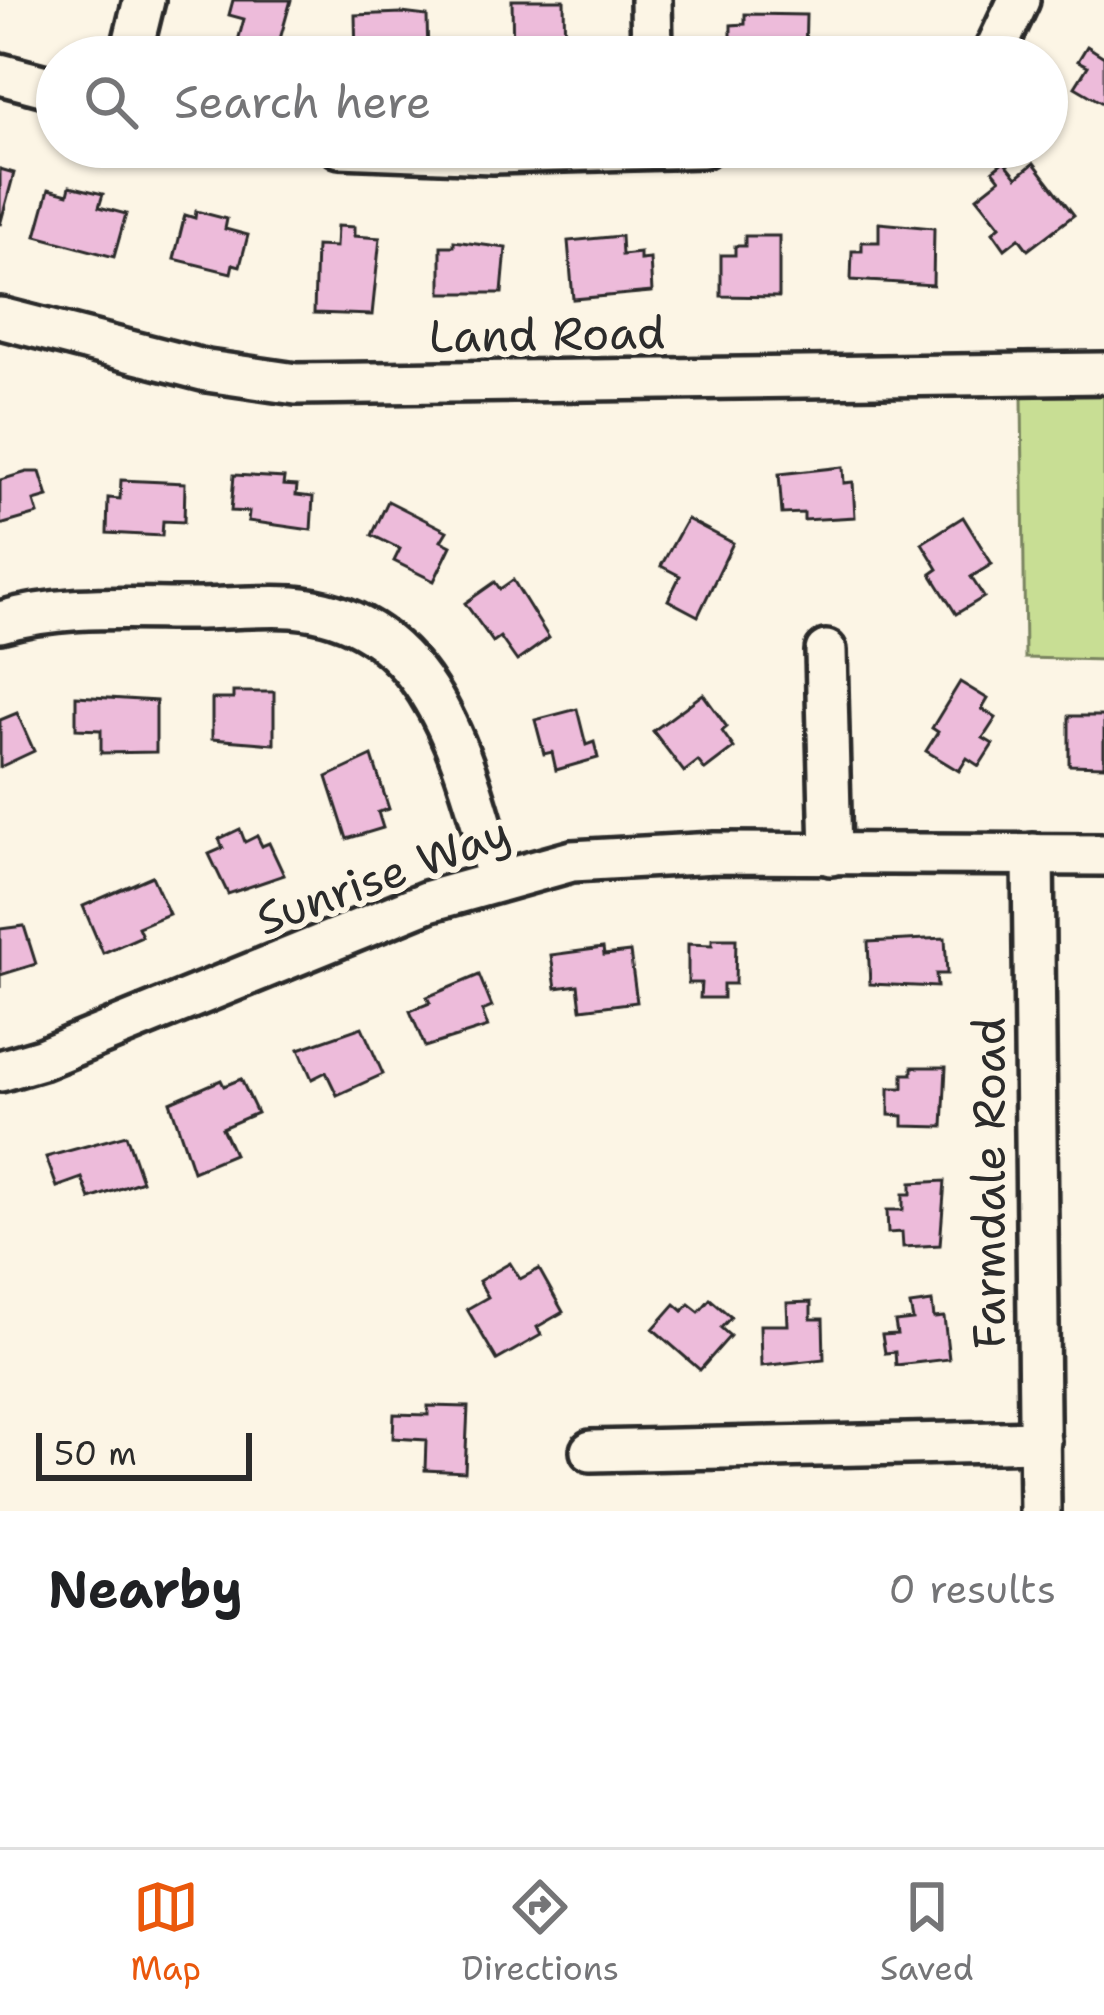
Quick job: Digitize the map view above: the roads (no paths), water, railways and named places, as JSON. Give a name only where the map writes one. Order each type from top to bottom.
[{"type":"street","points":[[135,36],[144,0]]},
{"type":"street","points":[[651,0],[652,36]]},
{"type":"street","points":[[1002,36],[1018,0]]},
{"type":"street","points":[[0,74],[36,83]]},
{"type":"street","name":"Land Road","points":[[0,318],[207,371],[296,384],[1104,374]]},
{"type":"street","points":[[0,622],[63,609],[292,607],[365,628],[423,677],[443,710],[498,879]]},
{"type":"street","points":[[826,651],[831,855]]},
{"type":"street","name":"Farmdale Road","points":[[1033,854],[1040,1511]]},
{"type":"street","name":"Sunrise Way","points":[[0,1071],[498,879],[572,861],[632,855],[1104,855]]},
{"type":"street","points":[[591,1451],[1040,1442]]}]
